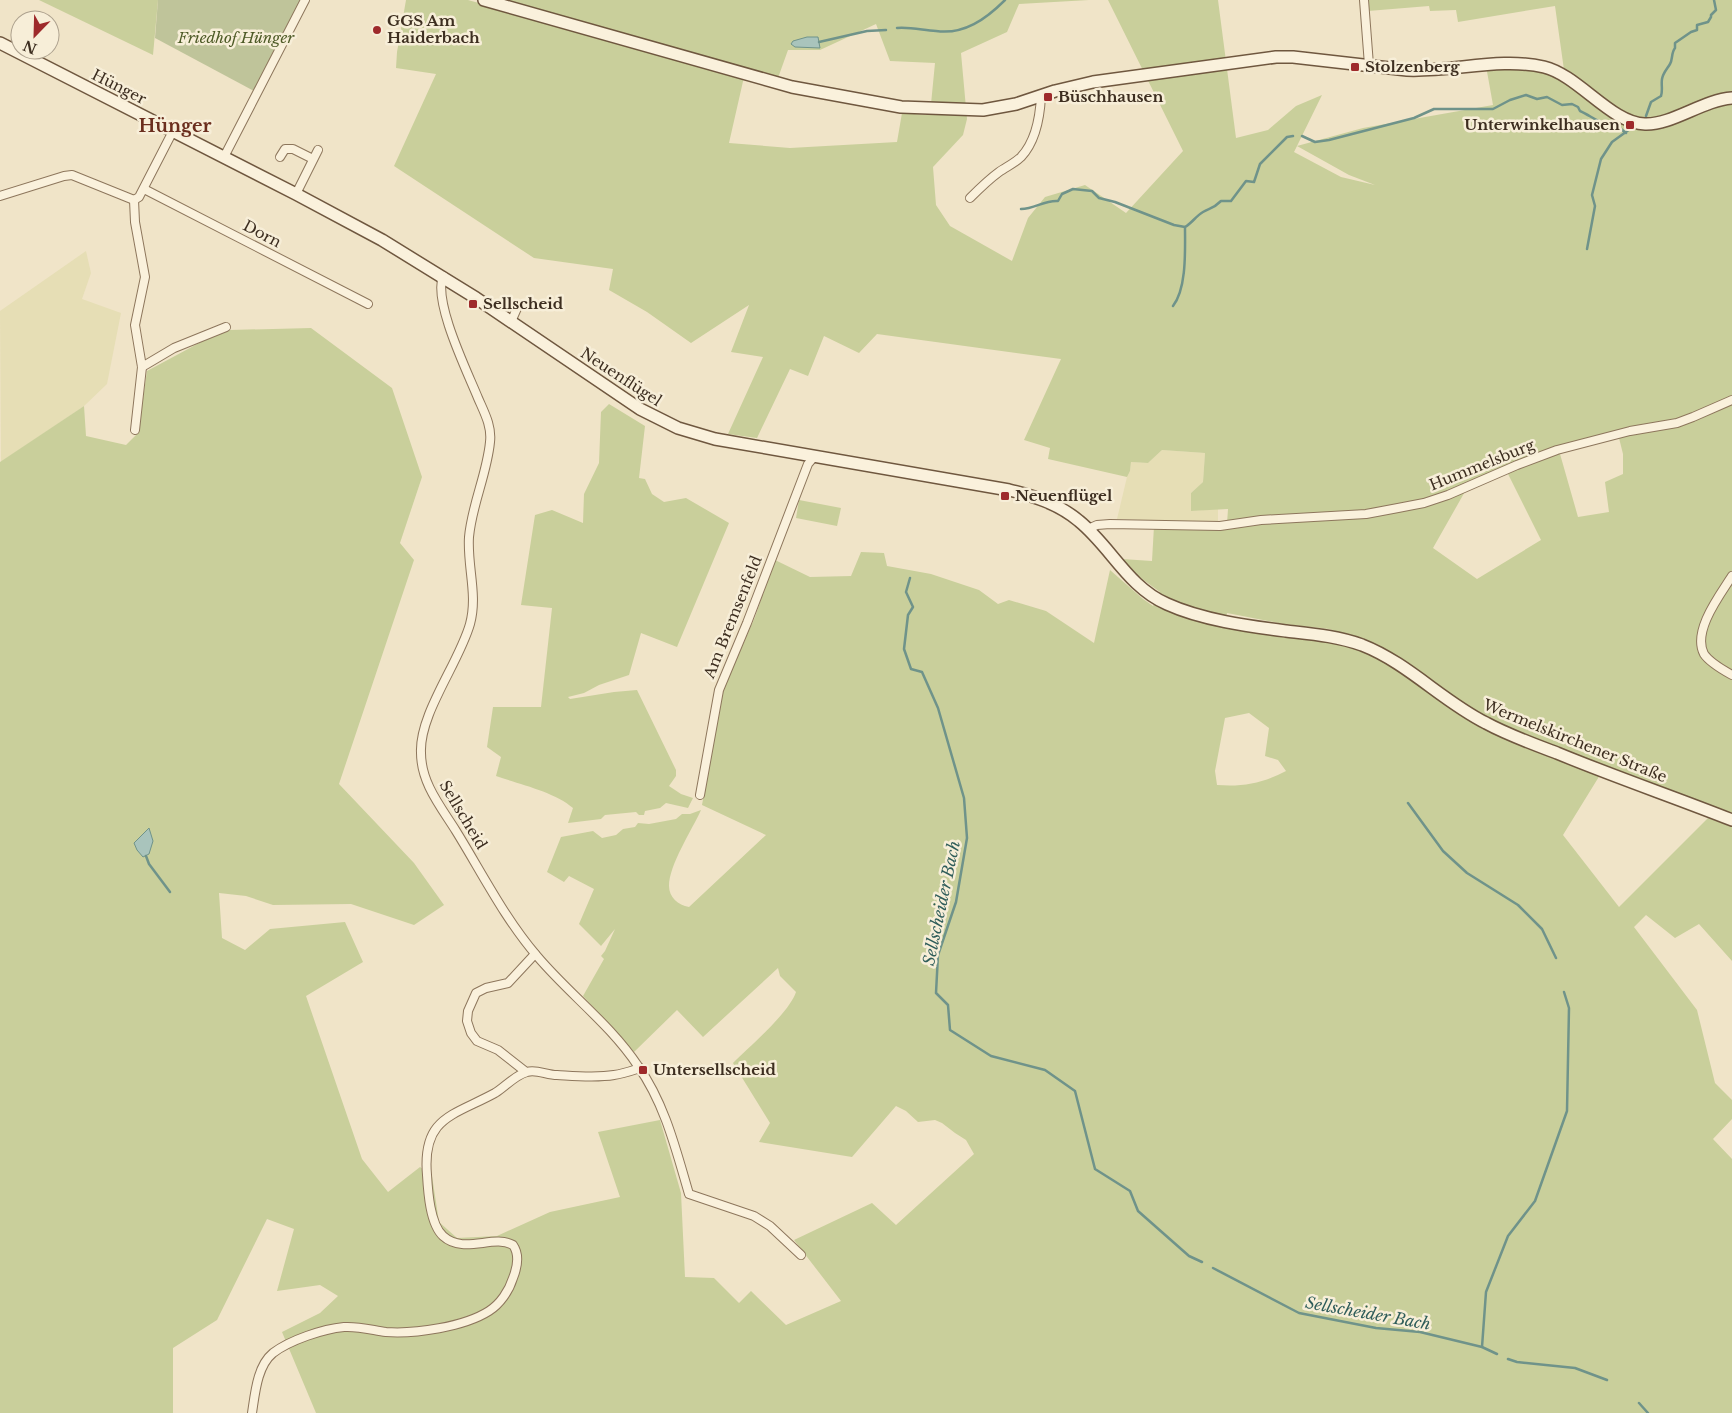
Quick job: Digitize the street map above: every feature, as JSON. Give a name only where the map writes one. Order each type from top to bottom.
[{"type":"main road","points":[[484,0],[792,87],[901,107],[970,111],[995,109],[1071,86],[1116,78],[1276,57],[1293,57],[1424,71],[1517,64],[1545,67],[1565,78],[1613,111],[1639,124],[1652,124],[1712,101],[1732,98]]},
{"type":"main road","name":"Hünger","points":[[0,43],[296,194],[382,240],[443,276]]},
{"type":"main road","name":"Neuenflügel","points":[[443,276],[634,406],[670,425],[715,439],[1023,494],[1046,501],[1064,510],[1088,528],[1115,560]]},
{"type":"main road","name":"Wermelskirchener Straße","points":[[1115,560],[1140,586],[1168,605],[1214,618],[1264,628],[1325,635],[1364,646],[1391,660],[1459,708],[1496,728],[1578,762],[1732,820]]},
{"type":"street","points":[[224,157],[305,0]]},
{"type":"street","points":[[1364,0],[1368,65]]},
{"type":"street","points":[[970,198],[997,173],[1020,158],[1026,150],[1036,128],[1040,113],[1041,96]]},
{"type":"street","points":[[134,200],[139,197],[173,131]]},
{"type":"street","points":[[280,157],[285,149],[313,159]]},
{"type":"street","points":[[296,194],[318,150]]},
{"type":"street","points":[[0,196],[72,175],[134,200]]},
{"type":"street","name":"Dorn","points":[[144,188],[368,304]]},
{"type":"street","points":[[134,200],[135,222],[144,273],[135,329],[142,367],[135,430]]},
{"type":"street","name":"Sellscheid","points":[[443,276],[440,288],[444,308],[457,346],[487,419],[490,437],[487,465],[469,533],[473,596],[471,618],[455,661],[424,728],[421,743],[421,760],[424,774],[434,797],[508,916],[535,954],[599,1018],[640,1068],[649,1082],[664,1115],[689,1194],[754,1216],[770,1226],[801,1255]]},
{"type":"street","points":[[511,322],[518,306]]},
{"type":"street","points":[[142,367],[174,348],[226,327]]},
{"type":"street","name":"Hummelsburg","points":[[1088,528],[1110,524],[1230,526],[1261,520],[1366,514],[1424,503],[1557,450],[1630,430],[1676,422],[1693,417],[1732,400]]},
{"type":"street","name":"Am Bremsenfeld","points":[[700,795],[719,690],[747,623],[808,464],[814,457]]},
{"type":"street","points":[[1732,576],[1706,621],[1701,639],[1702,649],[1707,657],[1732,675]]},
{"type":"street","points":[[526,1072],[498,1050],[477,1041],[471,1033],[467,1021],[468,1011],[476,994],[486,988],[508,984],[535,954]]},
{"type":"street","points":[[252,1413],[257,1384],[264,1364],[272,1353],[294,1342],[315,1334],[343,1327],[405,1332],[436,1329],[488,1312],[506,1294],[516,1270],[516,1249],[513,1245],[504,1242],[458,1244],[443,1236],[435,1225],[429,1191],[427,1149],[436,1127],[448,1117],[496,1092],[526,1072],[533,1071],[555,1075],[614,1075],[640,1068]]},
{"type":"shaded area","points":[[86,251],[91,273],[82,299],[121,313],[107,384],[84,406],[1,462],[0,311]]},
{"type":"shaded area","points":[[1162,450],[1205,453],[1203,482],[1191,493],[1191,511],[1218,509],[1218,523],[1117,519],[1131,462],[1148,463]]},
{"type":"green space","points":[[39,0],[158,0],[153,55],[60,10]]},
{"type":"green space","name":"Friedhof Hünger","points":[[158,0],[300,0],[254,91],[155,38]]},
{"type":"green space","points":[[406,0],[468,0],[744,77],[729,143],[790,148],[897,142],[902,113],[926,115],[931,104],[935,63],[890,61],[876,24],[820,50],[788,50],[778,78],[495,0],[1089,0],[1019,4],[1007,32],[961,53],[967,119],[963,135],[933,167],[936,205],[950,226],[1012,261],[1028,218],[1045,197],[1085,185],[1126,213],[1183,151],[1108,0],[1218,0],[1236,138],[1268,130],[1296,106],[1322,95],[1297,146],[1363,128],[1493,105],[1486,66],[1517,64],[1565,77],[1555,6],[1458,22],[1456,10],[1430,11],[1429,6],[1368,11],[1369,0],[1732,0],[1732,816],[1558,750],[1483,717],[1395,656],[1367,641],[1329,629],[1284,624],[1227,613],[1225,626],[1344,643],[1390,664],[1458,711],[1600,775],[1563,835],[1619,907],[1708,818],[1732,827],[1732,961],[1699,924],[1675,938],[1646,915],[1634,927],[1697,1010],[1715,1083],[1732,1100],[1732,1119],[1713,1139],[1732,1159],[1732,1413],[316,1413],[282,1332],[320,1313],[338,1296],[320,1285],[277,1291],[294,1229],[267,1219],[217,1320],[173,1348],[173,1413],[0,1413],[0,462],[84,406],[86,436],[126,445],[138,433],[147,371],[201,342],[230,330],[311,328],[392,388],[422,477],[400,543],[414,560],[339,784],[414,863],[444,905],[414,925],[351,904],[273,905],[246,896],[219,893],[222,938],[245,950],[270,929],[345,922],[363,962],[306,996],[362,1159],[388,1192],[420,1167],[432,1176],[439,1222],[457,1238],[497,1236],[550,1212],[620,1197],[598,1132],[660,1120],[681,1193],[685,1277],[714,1278],[739,1303],[751,1291],[786,1325],[841,1301],[794,1240],[872,1203],[896,1225],[974,1154],[966,1140],[942,1123],[935,1120],[918,1122],[906,1111],[896,1106],[852,1157],[759,1142],[770,1123],[733,1063],[786,1010],[796,992],[780,976],[778,968],[703,1037],[677,1010],[634,1052],[583,996],[604,959],[601,956],[615,929],[601,946],[579,924],[594,889],[569,876],[564,882],[547,872],[561,837],[593,831],[602,838],[616,835],[623,829],[635,827],[638,823],[649,824],[676,819],[682,814],[690,814],[701,810],[677,858],[669,886],[672,897],[689,907],[766,835],[702,805],[723,690],[755,617],[775,560],[810,577],[851,576],[861,552],[884,553],[887,566],[931,574],[979,590],[998,604],[1009,600],[1046,611],[1094,643],[1110,570],[1153,606],[1160,592],[1138,576],[1122,559],[1152,561],[1154,526],[1227,524],[1228,509],[1191,511],[1191,493],[1203,482],[1205,453],[1162,450],[1148,463],[1131,462],[1127,477],[1048,459],[1050,448],[1024,440],[1061,359],[877,334],[859,353],[824,336],[808,376],[790,369],[757,438],[728,434],[763,357],[731,352],[749,305],[691,343],[647,312],[609,290],[613,269],[534,258],[394,166],[436,74],[396,68]],"holes":[[[1297,146],[1349,175],[1375,185],[1341,177],[1294,152]],[[1617,430],[1623,454],[1623,474],[1605,482],[1609,512],[1578,517],[1558,447]],[[1504,466],[1541,540],[1477,579],[1433,548],[1471,481]],[[1249,713],[1269,728],[1265,756],[1278,760],[1286,771],[1269,779],[1253,783],[1217,785],[1215,771],[1225,718]]]},
{"type":"green space","points":[[609,404],[645,426],[639,478],[645,479],[652,494],[664,502],[686,498],[729,523],[677,647],[641,633],[629,675],[599,685],[584,693],[568,697],[570,699],[637,690],[676,770],[676,776],[669,786],[681,794],[693,798],[688,808],[666,803],[660,808],[645,811],[644,815],[639,815],[636,812],[605,815],[601,819],[568,823],[573,808],[565,802],[536,789],[496,776],[501,757],[487,747],[493,707],[541,707],[552,608],[521,605],[535,515],[552,510],[583,523],[584,494],[599,463],[601,412]]},
{"type":"green space","points":[[799,500],[841,508],[837,526],[796,518]]},
{"type":"water","points":[[807,37],[818,37],[820,48],[795,47],[791,44],[793,41]]},
{"type":"water","points":[[149,828],[153,841],[149,854],[143,857],[134,843]]},
{"type":"waterway","points":[[897,28],[946,32],[956,31],[982,19],[1005,0]]},
{"type":"waterway","points":[[1646,116],[1651,102],[1661,96],[1664,73],[1671,62],[1675,43],[1697,30],[1697,25],[1708,22],[1716,10],[1714,0]]},
{"type":"waterway","points":[[819,42],[867,31],[886,30]]},
{"type":"waterway","points":[[1302,136],[1315,142],[1329,140],[1414,118],[1434,109],[1493,109],[1510,100],[1526,95],[1537,99],[1547,97],[1562,105],[1572,104],[1598,121],[1617,126],[1626,133]]},
{"type":"waterway","points":[[1587,249],[1595,206],[1592,195],[1601,159],[1612,142],[1630,129]]},
{"type":"waterway","points":[[1021,209],[1058,201],[1062,194],[1073,189],[1092,191],[1099,198],[1115,202],[1174,225],[1185,227],[1221,201],[1231,201],[1246,181],[1254,182],[1260,164],[1287,137],[1293,136]]},
{"type":"waterway","points":[[1173,306],[1178,298],[1183,279],[1185,227]]},
{"type":"waterway","name":"Sellscheider Bach","points":[[910,578],[906,592],[913,607],[908,615],[904,649],[911,669],[922,672],[938,708],[964,798],[967,838],[956,902],[938,955],[936,993],[948,1005],[950,1030],[991,1056],[1045,1070],[1075,1091],[1095,1169],[1130,1191],[1138,1211],[1189,1256],[1202,1262]]},
{"type":"waterway","points":[[1408,803],[1443,851],[1467,873],[1518,905],[1542,929],[1556,958]]},
{"type":"waterway","points":[[146,856],[149,864],[170,892]]},
{"type":"waterway","points":[[1482,1347],[1486,1292],[1508,1236],[1535,1201],[1567,1111],[1569,1008],[1564,992]]},
{"type":"waterway","name":"Sellscheider Bach","points":[[1213,1268],[1299,1313],[1376,1328],[1420,1332],[1482,1347],[1497,1354]]},
{"type":"waterway","name":"Sellscheider Bach","points":[[1508,1359],[1517,1362],[1575,1368],[1607,1380]]},
{"type":"waterway","name":"Sellscheider Bach","points":[[1639,1403],[1648,1413]]},
{"type":"place","name":"GGS Am Haiderbach","points":[[377,30]]},
{"type":"place","name":"Stolzenberg","points":[[1355,67]]},
{"type":"place","name":"Büschhausen","points":[[1048,97]]},
{"type":"place","name":"Unterwinkelhausen","points":[[1630,125]]},
{"type":"place","name":"Sellscheid","points":[[473,304]]},
{"type":"place","name":"Neuenflügel","points":[[1005,496]]},
{"type":"place","name":"Untersellscheid","points":[[643,1070]]},
{"type":"district","name":"Hünger","points":[[175,126]]}]
